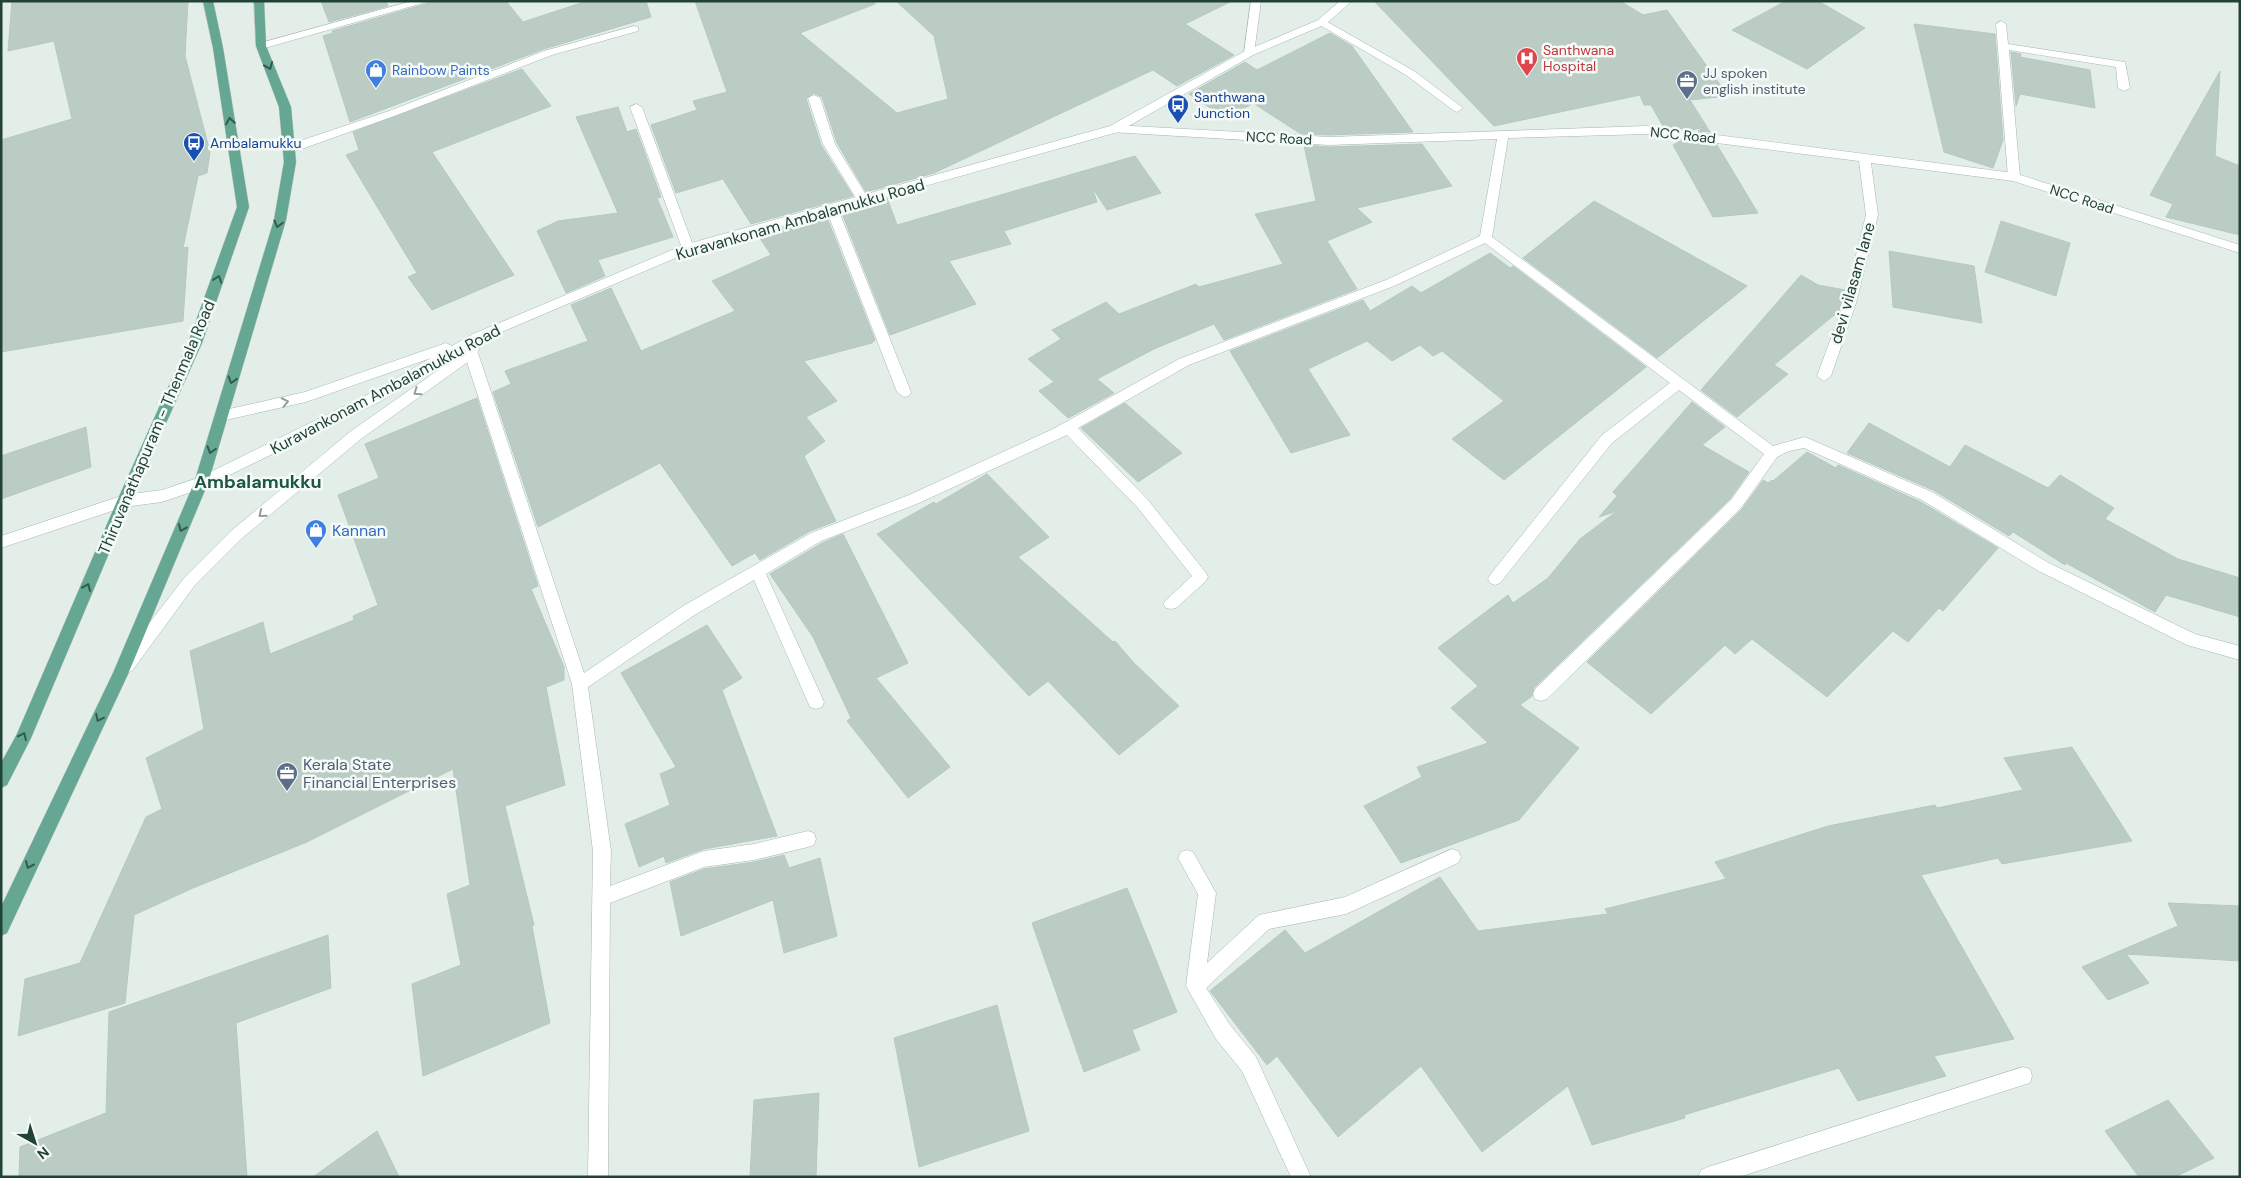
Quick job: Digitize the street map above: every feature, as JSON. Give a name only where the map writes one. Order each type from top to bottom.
[{"type":"main road","name":"Thiruvanathapuram - Thenmala Road","points":[[1,780],[23,738],[124,501],[195,343],[243,206],[218,48],[208,1]]},
{"type":"main road","points":[[1,927],[120,674],[201,483],[280,220],[290,162],[285,107],[261,46],[259,1]]},
{"type":"street","points":[[261,46],[425,1]]},
{"type":"street","points":[[1249,53],[1256,1]]},
{"type":"street","points":[[1114,130],[1249,53],[1322,22],[1347,1]]},
{"type":"street","points":[[1322,22],[1410,73],[1457,108]]},
{"type":"street","points":[[2002,24],[2014,177]]},
{"type":"street","points":[[288,149],[393,113],[456,87],[548,53],[634,29]]},
{"type":"street","points":[[2003,46],[2121,64],[2124,88]]},
{"type":"street","points":[[814,98],[829,144],[863,200]]},
{"type":"street","points":[[636,107],[688,248]]},
{"type":"street","name":"Kuravankonam Ambalamukku Road","points":[[1,542],[124,501],[162,496],[201,483],[374,398],[478,337],[688,248],[1114,130]]},
{"type":"street","name":"NCC Road","points":[[1114,130],[1329,141],[1646,130],[2014,177],[2240,249]]},
{"type":"street","points":[[1486,238],[1503,136]]},
{"type":"street","name":"devi vilasam lane","points":[[1824,376],[1850,303],[1872,215],[1865,159]]},
{"type":"street","points":[[832,209],[855,263],[904,392]]},
{"type":"street","points":[[1486,238],[1772,453]]},
{"type":"street","points":[[580,684],[688,611],[816,537],[914,499],[1068,428],[1184,362],[1390,283],[1486,238]]},
{"type":"street","points":[[221,416],[306,397],[478,337]]},
{"type":"street","points":[[120,674],[190,581],[236,535],[356,435],[471,353],[478,337]]},
{"type":"street","points":[[471,353],[580,684],[602,851],[598,1177]]},
{"type":"street","points":[[1495,580],[1607,439],[1679,384]]},
{"type":"street","points":[[1068,428],[1143,504],[1201,577],[1171,603]]},
{"type":"street","points":[[1541,694],[1736,504],[1772,453],[1786,446],[1805,442],[1927,496],[2042,566],[2192,640],[2240,653]]},
{"type":"street","points":[[757,571],[816,702]]},
{"type":"street","points":[[601,898],[704,859],[754,852],[808,839]]},
{"type":"street","points":[[1195,986],[1265,921],[1346,906],[1452,857]]},
{"type":"street","points":[[1187,858],[1207,893],[1195,986],[1223,1032],[1249,1064],[1276,1119],[1301,1177]]},
{"type":"street","points":[[1708,1177],[2024,1076]]},
{"type":"building","points":[[12,1],[188,1],[185,56],[210,152],[207,173],[198,176],[183,248],[188,247],[183,321],[1,352],[1,140],[72,119],[54,41],[8,51]]},
{"type":"building","points":[[321,1],[386,1],[388,6],[329,22]]},
{"type":"building","points":[[436,1],[506,1],[523,22],[587,1],[646,1],[651,17],[544,49],[350,122],[323,36],[333,33],[332,31]]},
{"type":"building","points":[[695,1],[875,1],[875,4],[800,33],[897,113],[948,99],[934,36],[896,1],[1232,1],[1185,24],[1234,55],[1177,86],[1153,70],[934,173],[866,192],[837,143],[822,97],[813,93],[806,99],[821,145],[853,196],[751,224],[723,179],[676,193],[651,125],[697,110],[693,101],[727,92]]},
{"type":"building","points":[[1374,1],[1620,1],[1643,15],[1667,10],[1728,96],[1690,100],[1710,132],[1698,131],[1704,127],[1692,130],[1663,126],[1651,105],[1644,105],[1640,95],[1494,126]]},
{"type":"building","points":[[1786,1],[1818,1],[1865,28],[1807,69],[1732,30]]},
{"type":"building","points":[[1914,24],[1995,34],[2003,140],[1993,168],[1944,152]]},
{"type":"building","points":[[1330,33],[1352,46],[1413,132],[1301,134],[1253,103],[1227,119],[1189,94],[1245,62],[1257,70]]},
{"type":"building","points":[[2011,52],[2021,54],[2020,57],[2090,70],[2095,108],[2020,94],[2016,106]]},
{"type":"building","points":[[522,69],[551,106],[432,152],[514,275],[432,310],[408,277],[417,273],[346,155],[359,150],[353,132]]},
{"type":"building","points":[[2220,71],[2215,156],[2240,166],[2240,235],[2166,217],[2173,204],[2150,195]]},
{"type":"building","points":[[618,107],[627,132],[636,129],[661,197],[657,198],[673,237],[598,260],[605,276],[566,293],[537,231],[558,221],[618,213],[576,117]]},
{"type":"building","points":[[1682,140],[1717,145],[1758,213],[1713,217],[1673,145]]},
{"type":"building","points":[[1422,144],[1452,186],[1357,208],[1372,222],[1327,241],[1357,289],[1224,340],[1214,324],[1154,349],[1097,379],[1114,393],[1068,418],[1039,391],[1054,382],[1028,359],[1061,339],[1052,330],[1106,302],[1119,314],[1196,284],[1199,287],[1283,264],[1255,214],[1316,201],[1304,145],[1329,147]]},
{"type":"building","points":[[1135,156],[1161,193],[1107,210],[1092,187],[1097,202],[1004,231],[1011,244],[949,261],[976,304],[890,335],[841,211],[887,198],[897,225]]},
{"type":"building","points":[[1594,201],[1747,286],[1657,358],[1523,258]]},
{"type":"building","points":[[826,215],[875,340],[872,343],[804,361],[837,401],[806,417],[825,441],[804,456],[836,521],[810,531],[760,560],[755,553],[732,566],[660,463],[538,527],[493,392],[511,384],[505,371],[588,341],[571,305],[611,288],[641,351],[735,311],[712,281],[771,255],[758,235]]},
{"type":"building","points":[[2001,221],[2070,243],[2056,296],[1985,272]]},
{"type":"building","points":[[1889,251],[1974,266],[1982,323],[1893,307]]},
{"type":"building","points":[[1490,253],[1510,268],[1513,266],[1646,367],[1504,480],[1452,439],[1504,401],[1442,351],[1433,356],[1420,345],[1392,361],[1367,341],[1308,369],[1350,435],[1291,453],[1230,351],[1363,300],[1370,311],[1412,286],[1421,293]]},
{"type":"building","points":[[1801,275],[1818,285],[1845,290],[1839,311],[1774,365],[1788,374],[1737,417],[1701,390]]},
{"type":"building","points":[[477,398],[538,586],[531,589],[564,667],[564,680],[546,687],[565,785],[505,806],[534,925],[532,926],[550,1023],[423,1076],[412,984],[461,965],[447,894],[470,885],[453,769],[307,842],[193,888],[134,915],[125,1003],[18,1036],[25,979],[80,963],[146,817],[162,809],[146,758],[204,729],[190,651],[263,622],[270,654],[354,620],[353,616],[378,605],[338,495],[379,478],[365,444]]},
{"type":"building","points":[[1692,402],[1725,427],[1702,445],[1749,472],[1730,499],[1534,688],[1532,696],[1520,705],[1579,748],[1519,820],[1401,863],[1364,806],[1422,777],[1417,767],[1488,743],[1451,708],[1478,686],[1438,648],[1508,595],[1513,603],[1548,578],[1580,539],[1617,511],[1599,517],[1617,496],[1613,492]]},
{"type":"building","points":[[1125,403],[1182,453],[1138,482],[1081,428]]},
{"type":"building","points":[[1869,423],[1950,467],[1965,445],[2048,488],[2060,475],[2114,508],[2105,519],[2178,559],[2240,578],[2240,617],[2166,595],[2155,612],[2066,563],[2065,565],[2013,532],[2009,536],[1933,490],[1847,453]]},
{"type":"building","points":[[86,427],[91,467],[1,499],[1,456]]},
{"type":"building","points":[[1807,452],[1836,468],[1838,465],[1921,502],[1998,548],[1943,611],[1939,608],[1908,642],[1893,631],[1827,697],[1752,639],[1735,654],[1725,645],[1651,714],[1587,662],[1742,509],[1763,480],[1768,483],[1773,481]]},
{"type":"building","points":[[987,474],[1049,537],[1018,557],[1113,642],[1115,641],[1133,662],[1179,706],[1119,755],[1048,681],[1029,696],[877,534],[934,502],[936,504]]},
{"type":"building","points":[[843,534],[908,663],[876,678],[950,767],[908,798],[847,721],[851,718],[813,637],[770,574],[822,543]]},
{"type":"building","points":[[707,625],[742,678],[722,690],[777,836],[704,849],[666,863],[664,856],[639,867],[625,824],[670,805],[660,774],[676,767],[621,673]]},
{"type":"building","points":[[2072,747],[2132,841],[2002,864],[1998,858],[1921,875],[2014,1039],[1934,1056],[1946,1076],[1858,1101],[1839,1068],[1684,1115],[1685,1118],[1592,1145],[1568,1086],[1482,1152],[1421,1066],[1338,1137],[1277,1056],[1267,1065],[1210,991],[1285,930],[1305,953],[1440,877],[1478,931],[1608,914],[1605,909],[1726,879],[1715,862],[1828,826],[1935,805],[1937,808],[2023,790],[2004,758]]},
{"type":"building","points":[[784,855],[789,868],[820,858],[837,936],[784,953],[773,900],[681,936],[670,882],[704,869],[754,862]]},
{"type":"building","points":[[1127,888],[1177,1012],[1132,1030],[1140,1050],[1084,1072],[1032,923]]},
{"type":"building","points":[[2168,903],[2240,906],[2240,961],[2126,954],[2149,983],[2108,1000],[2082,967],[2178,926]]},
{"type":"building","points":[[328,935],[331,988],[236,1023],[247,1177],[19,1177],[20,1147],[106,1113],[109,1012]]},
{"type":"building","points":[[997,1005],[1029,1131],[919,1167],[894,1038]]},
{"type":"building","points":[[819,1093],[816,1177],[750,1177],[754,1100]]},
{"type":"building","points":[[2168,1100],[2214,1158],[2175,1177],[2139,1177],[2105,1131]]},
{"type":"building","points":[[377,1131],[399,1177],[313,1177]]},
{"type":"place","name":"Santhwana Hospital","points":[[1527,77]]},
{"type":"place","name":"Rainbow Paints","points":[[376,89]]},
{"type":"place","name":"JJ spoken english institute","points":[[1687,100]]},
{"type":"place","name":"Santhwana Junction","points":[[1178,124]]},
{"type":"place","name":"Ambalamukku","points":[[194,162]]},
{"type":"place","name":"Kannan","points":[[316,549]]},
{"type":"place","name":"Kerala State Financial Enterprises","points":[[287,792]]},
{"type":"district","name":"Ambalamukku","points":[[258,482]]}]
